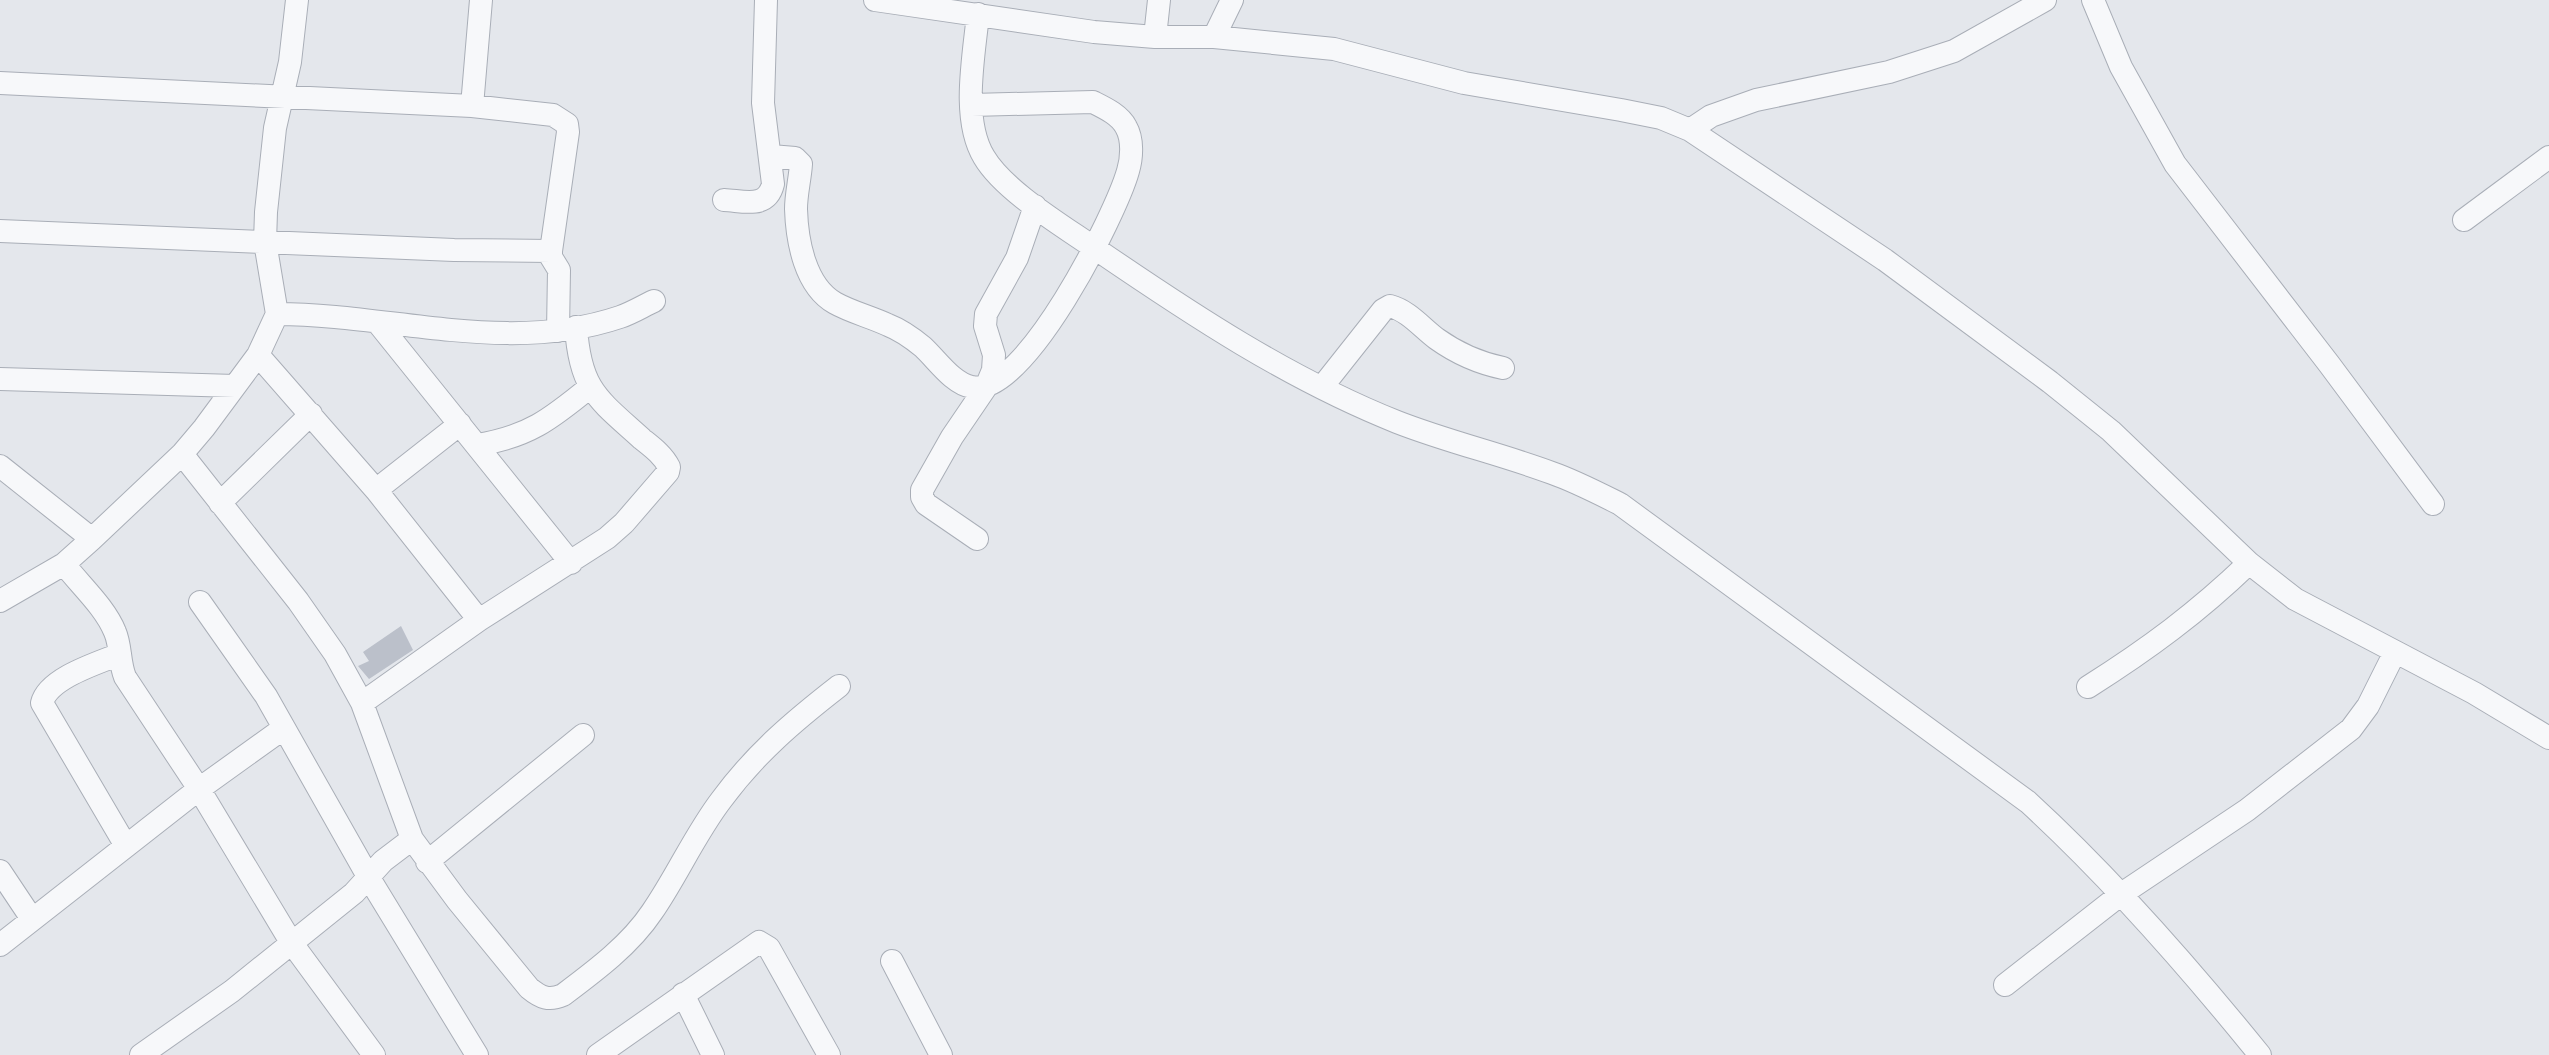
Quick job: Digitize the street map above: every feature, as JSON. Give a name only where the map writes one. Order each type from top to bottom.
[{"type":"street","points":[[0,601],[64,564],[182,454],[258,355],[276,314],[265,242],[266,212],[274,138],[290,62],[298,0]]},
{"type":"street","points":[[472,106],[481,0]]},
{"type":"street","points":[[724,200],[757,201],[764,200],[771,195],[773,184],[764,103],[766,0]]},
{"type":"street","points":[[876,0],[1094,32],[1214,37],[1334,49],[1464,84],[1661,118],[1690,130],[1885,260],[2050,382],[2118,437],[2249,563],[2295,599],[2474,693],[2549,738]]},
{"type":"street","points":[[1156,36],[1159,0]]},
{"type":"street","points":[[1214,37],[1232,0]]},
{"type":"street","points":[[1690,130],[1711,116],[1756,100],[1889,72],[1954,51],[2045,0]]},
{"type":"street","points":[[2093,0],[2121,67],[2175,164],[2329,364],[2432,504]]},
{"type":"street","points":[[978,14],[972,123],[984,157],[1011,187],[1095,249],[1176,305],[1265,358],[1397,422],[1554,473],[1620,504],[2028,802],[2075,845],[2216,1000],[2260,1055]]},
{"type":"street","points":[[0,84],[472,106],[553,115],[567,124],[568,132],[551,251],[551,257],[559,270],[567,329],[590,387],[616,415],[663,457],[669,467],[668,472],[624,523],[571,563],[479,620],[362,703]]},
{"type":"street","points":[[770,156],[795,158],[800,164],[796,208],[798,233],[807,268],[814,282],[824,295],[836,304],[900,330],[921,346],[960,382],[972,387],[986,387],[1007,372],[1033,346],[1062,306],[1095,249],[1118,201],[1128,169],[1131,145],[1126,126],[1110,111],[1093,102],[972,105]]},
{"type":"street","points":[[2464,220],[2549,157]]},
{"type":"street","points":[[977,539],[926,504],[922,497],[922,490],[952,437],[986,387],[993,370],[994,355],[985,326],[986,314],[1017,258],[1036,206]]},
{"type":"street","points":[[0,231],[454,250],[551,251]]},
{"type":"street","points":[[276,314],[314,314],[450,331],[567,329],[621,317],[654,301]]},
{"type":"street","points":[[1322,387],[1383,310],[1390,306],[1404,312],[1437,339],[1460,354],[1482,364],[1504,368]]},
{"type":"street","points":[[378,323],[571,563]]},
{"type":"street","points":[[258,355],[376,490],[479,620]]},
{"type":"street","points":[[0,379],[235,386]]},
{"type":"street","points":[[477,445],[503,441],[526,433],[561,411],[590,387]]},
{"type":"street","points":[[220,503],[311,414]]},
{"type":"street","points":[[376,490],[460,424]]},
{"type":"street","points":[[182,454],[298,601],[335,654],[362,703],[412,839],[427,862],[529,988],[540,997],[552,999],[564,995],[628,940],[651,914],[720,800],[749,765],[785,728],[838,686]]},
{"type":"street","points":[[0,466],[92,539]]},
{"type":"street","points":[[2088,687],[2170,633],[2209,601],[2249,563]]},
{"type":"street","points":[[64,564],[108,619],[119,642],[120,664],[125,677],[199,789],[291,942],[374,1055]]},
{"type":"street","points":[[200,602],[252,674],[369,878],[477,1055]]},
{"type":"street","points":[[2005,984],[2120,895],[2248,810],[2351,728],[2368,706],[2395,652]]},
{"type":"street","points":[[120,654],[61,680],[49,689],[42,702],[126,846]]},
{"type":"street","points":[[0,945],[199,789],[284,728]]},
{"type":"street","points":[[427,862],[583,735]]},
{"type":"street","points":[[141,1055],[232,991],[354,893],[383,861],[412,839]]},
{"type":"street","points":[[0,871],[32,919]]},
{"type":"street","points":[[598,1055],[752,945],[764,943],[769,948],[828,1055]]},
{"type":"street","points":[[892,961],[941,1055]]},
{"type":"street","points":[[683,994],[713,1055]]},
{"type":"building","points":[[401,626],[413,650],[369,679],[358,666],[369,661],[363,652]]}]
